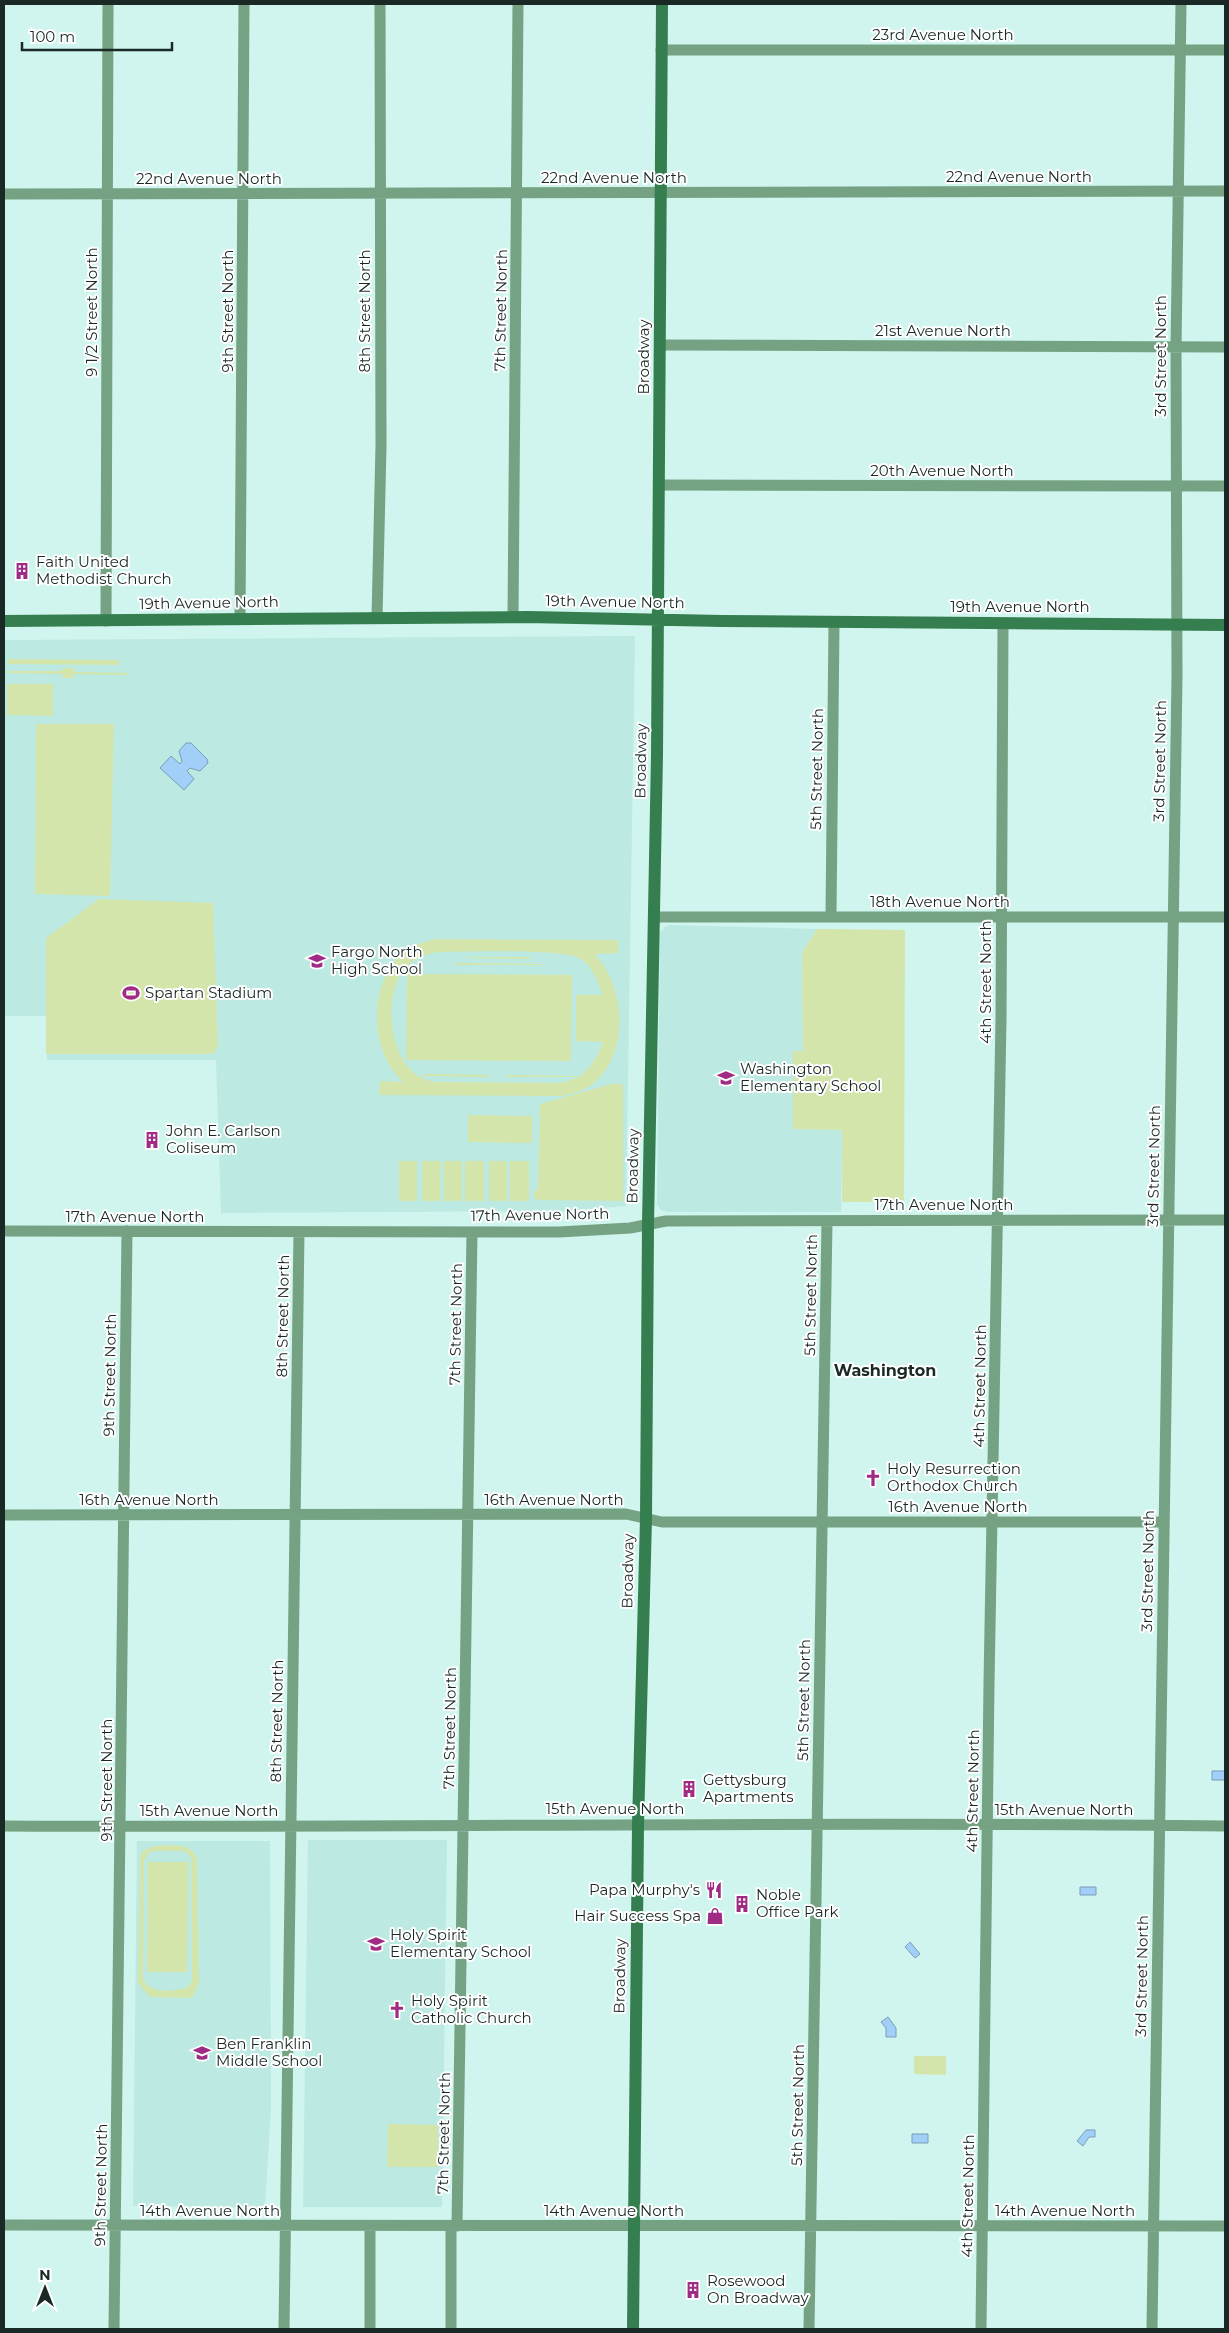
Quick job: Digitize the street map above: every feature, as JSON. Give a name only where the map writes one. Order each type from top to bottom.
[{"type":"street","name":"9 1/2 Street North","points":[[106,621],[108,4]]},
{"type":"street","name":"9th Street North","points":[[240,619],[244,4]]},
{"type":"street","name":"8th Street North","points":[[377,618],[381,446],[380,4]]},
{"type":"street","name":"7th Street North","points":[[513,617],[518,4]]},
{"type":"street","name":"Broadway","points":[[633,2329],[638,1825],[646,1519],[648,1224],[655,917],[662,4]]},
{"type":"street","name":"3rd Street North","points":[[1152,2329],[1177,625],[1176,347],[1181,4]]},
{"type":"street","name":"23rd Avenue North","points":[[662,50],[1225,50]]},
{"type":"street","name":"22nd Avenue North","points":[[4,194],[1225,191]]},
{"type":"street","name":"21st Avenue North","points":[[660,345],[1225,347]]},
{"type":"street","name":"20th Avenue North","points":[[659,485],[1225,486]]},
{"type":"street","name":"19th Avenue North","points":[[4,621],[513,617],[1225,625]]},
{"type":"street","name":"5th Street North","points":[[831,916],[834,622]]},
{"type":"street","name":"4th Street North","points":[[981,2329],[1002,917],[1003,624]]},
{"type":"street","name":"18th Avenue North","points":[[655,917],[1225,917]]},
{"type":"street","name":"17th Avenue North","points":[[4,1231],[472,1232],[630,1228],[666,1221],[1225,1220]]},
{"type":"street","name":"5th Street North","points":[[809,2329],[821,1521],[828,1221]]},
{"type":"street","name":"9th Street North","points":[[114,2329],[127,1231]]},
{"type":"street","name":"8th Street North","points":[[284,2329],[287,2226],[290,1826],[299,1232]]},
{"type":"street","name":"7th Street North","points":[[451,2329],[463,1824],[472,1232]]},
{"type":"street","name":"16th Avenue North","points":[[4,1515],[626,1514],[662,1522],[1164,1522]]},
{"type":"street","name":"15th Avenue North","points":[[4,1826],[222,1828],[463,1824],[1225,1826]]},
{"type":"street","name":"14th Avenue North","points":[[4,2225],[1225,2226]]},
{"type":"street","points":[[370,2226],[370,2329]]},
{"type":"shaded area","name":"Fargo North High School","points":[[635,636],[626,1206],[563,1211],[221,1213],[216,1060],[47,1060],[47,1016],[4,1016],[4,640]]},
{"type":"shaded area","name":"Washington Elementary School","points":[[670,925],[817,929],[802,953],[803,1051],[793,1051],[793,1129],[842,1130],[841,1212],[668,1212],[661,1210],[657,1204],[660,933],[665,927]]},
{"type":"shaded area","name":"Holy Spirit Elementary School","points":[[308,1840],[447,1840],[442,2207],[303,2207]]},
{"type":"shaded area","name":"Ben Franklin Middle School","points":[[137,1841],[270,1841],[271,2108],[265,2208],[133,2206]]},
{"type":"green space","points":[[8,659],[119,660],[119,665],[8,664]]},
{"type":"green space","points":[[63,668],[74,668],[74,672],[129,673],[129,675],[74,674],[74,678],[63,678],[62,674],[7,673],[7,671],[62,671]]},
{"type":"green space","points":[[7,684],[53,684],[53,716],[7,715]]},
{"type":"green space","points":[[36,724],[114,724],[110,896],[35,894]]},
{"type":"green space","name":"Spartan Stadium","points":[[99,899],[213,903],[218,1047],[213,1054],[46,1054],[46,938]]},
{"type":"green space","points":[[817,929],[905,930],[904,1202],[842,1202],[842,1130],[793,1129],[793,1051],[803,1051],[802,953]]},
{"type":"green space","points":[[435,939],[618,940],[618,953],[595,954],[613,984],[618,1001],[620,1019],[614,1055],[605,1071],[593,1084],[578,1092],[561,1096],[379,1095],[380,1081],[403,1082],[392,1069],[383,1052],[379,1034],[377,1015],[379,996],[385,978],[394,963],[406,950]],"holes":[[[438,952],[535,952],[555,953],[581,959],[595,975],[603,995],[576,995],[576,1041],[603,1042],[592,1064],[574,1079],[557,1083],[436,1082],[423,1078],[412,1071],[403,1060],[397,1046],[393,1030],[393,997],[397,982],[405,969],[416,959]]]},
{"type":"green space","points":[[530,957],[530,959],[467,958]]},
{"type":"green space","points":[[456,963],[542,964],[542,965],[456,965]]},
{"type":"green space","points":[[407,974],[572,975],[571,1061],[406,1060]]},
{"type":"green space","points":[[423,1074],[488,1075],[488,1077],[423,1076]]},
{"type":"green space","points":[[507,1075],[576,1076],[576,1077],[507,1077]]},
{"type":"green space","points":[[611,1084],[623,1084],[623,1201],[538,1200],[534,1198],[534,1192],[538,1188],[540,1104]]},
{"type":"green space","points":[[468,1115],[532,1116],[532,1143],[468,1142]]},
{"type":"green space","points":[[399,1161],[417,1161],[417,1201],[399,1201]]},
{"type":"green space","points":[[422,1161],[441,1161],[440,1201],[422,1201]]},
{"type":"green space","points":[[444,1161],[462,1161],[462,1201],[444,1201]]},
{"type":"green space","points":[[465,1161],[484,1161],[484,1201],[465,1201]]},
{"type":"green space","points":[[489,1161],[507,1161],[507,1201],[489,1201]]},
{"type":"green space","points":[[510,1161],[529,1161],[529,1201],[510,1201]]},
{"type":"green space","points":[[178,1845],[189,1849],[197,1857],[199,1983],[194,1995],[189,1998],[150,1997],[138,1983],[140,1858],[142,1852],[153,1846]],"holes":[[[153,1851],[185,1851],[191,1857],[192,1981],[187,1988],[168,1991],[150,1987],[143,1978],[144,1862],[148,1854]]]},
{"type":"green space","points":[[148,1862],[188,1862],[187,1972],[147,1972]]},
{"type":"green space","points":[[914,2056],[946,2056],[946,2075],[914,2074]]},
{"type":"green space","points":[[388,2124],[438,2125],[438,2167],[387,2167]]},
{"type":"water","points":[[186,743],[191,743],[207,759],[208,763],[200,771],[190,768],[187,771],[194,779],[184,790],[160,768],[171,756],[180,764],[182,761],[179,751]]},
{"type":"water","points":[[1212,1771],[1225,1771],[1225,1780],[1212,1780]]},
{"type":"water","points":[[1080,1887],[1096,1887],[1096,1895],[1080,1895]]},
{"type":"water","points":[[910,1942],[920,1954],[915,1958],[905,1947]]},
{"type":"water","points":[[888,2017],[896,2028],[896,2037],[886,2037],[886,2028],[881,2022]]},
{"type":"water","points":[[1086,2130],[1095,2130],[1095,2137],[1089,2137],[1083,2146],[1077,2141]]},
{"type":"water","points":[[912,2134],[928,2134],[928,2143],[912,2143]]},
{"type":"place","name":"Faith United Methodist Church","points":[[22,571]]},
{"type":"place","name":"Fargo North High School","points":[[317,961]]},
{"type":"place","name":"Spartan Stadium","points":[[131,993]]},
{"type":"place","name":"Washington Elementary School","points":[[726,1078]]},
{"type":"place","name":"John E. Carlson Coliseum","points":[[152,1140]]},
{"type":"place","name":"Holy Resurrection Orthodox Church","points":[[873,1478]]},
{"type":"place","name":"Gettysburg Apartments","points":[[689,1789]]},
{"type":"place","name":"Papa Murphy's","points":[[714,1890]]},
{"type":"place","name":"Noble Office Park","points":[[742,1904]]},
{"type":"place","name":"Hair Success Spa","points":[[715,1916]]},
{"type":"place","name":"Holy Spirit Elementary School","points":[[376,1944]]},
{"type":"place","name":"Holy Spirit Catholic Church","points":[[397,2010]]},
{"type":"place","name":"Ben Franklin Middle School","points":[[202,2053]]},
{"type":"place","name":"Rosewood On Broadway","points":[[693,2290]]},
{"type":"district","name":"Washington","points":[[885,1370]]}]
